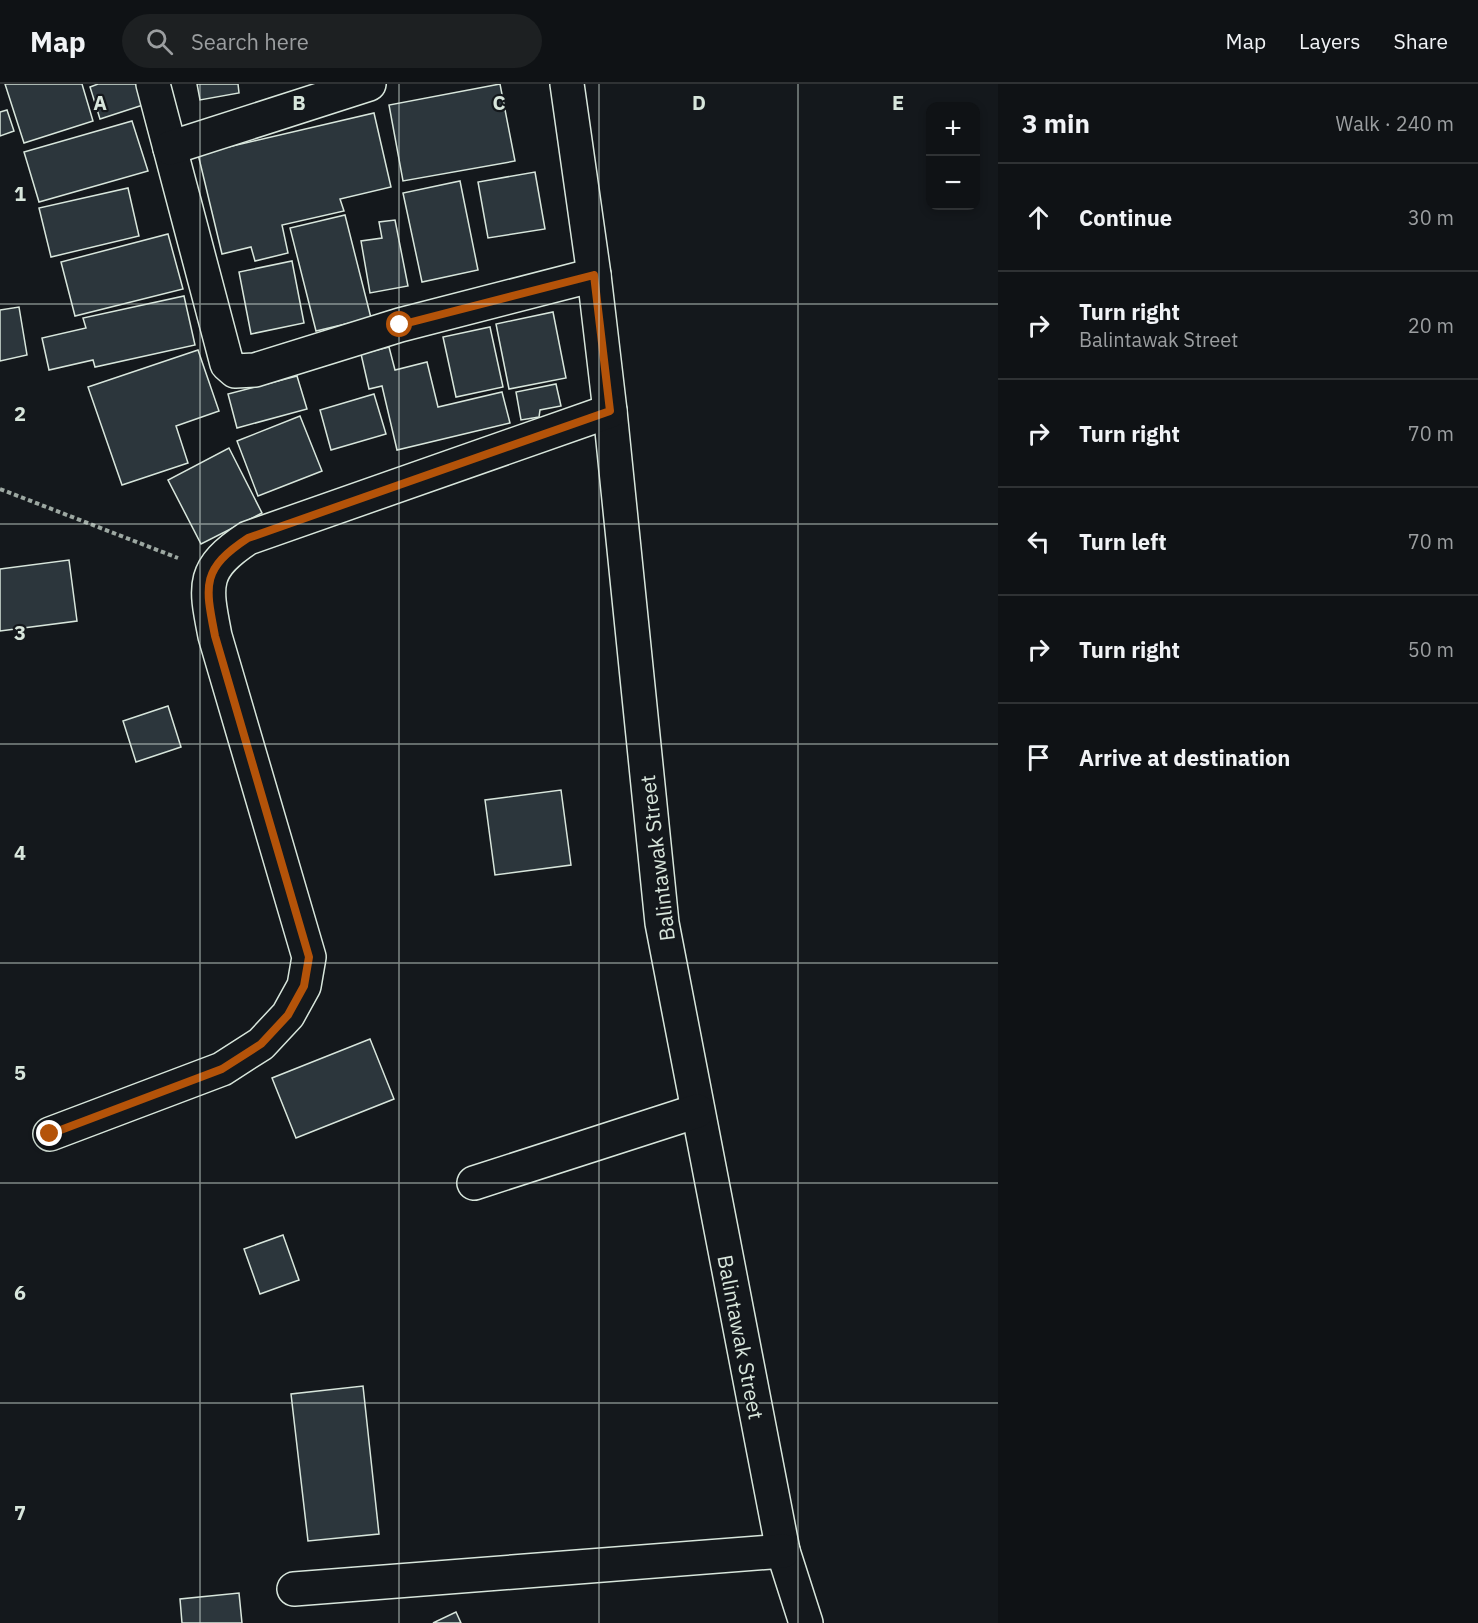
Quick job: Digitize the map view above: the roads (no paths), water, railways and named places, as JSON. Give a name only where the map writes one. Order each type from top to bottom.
[{"type":"street","points":[[153,84],[227,364],[235,371],[255,370],[400,325],[594,275]]},
{"type":"street","points":[[170,148],[369,84]]},
{"type":"street","name":"Balintawak Street","points":[[567,84],[594,275],[610,411],[662,923],[783,1551],[806,1623]]},
{"type":"street","points":[[50,1134],[222,1069],[261,1044],[288,1015],[304,986],[309,957],[215,636],[207,596],[212,571],[227,552],[248,538],[610,411]]},
{"type":"street","points":[[474,1183],[698,1111]]},
{"type":"street","points":[[294,1589],[783,1551]]}]
